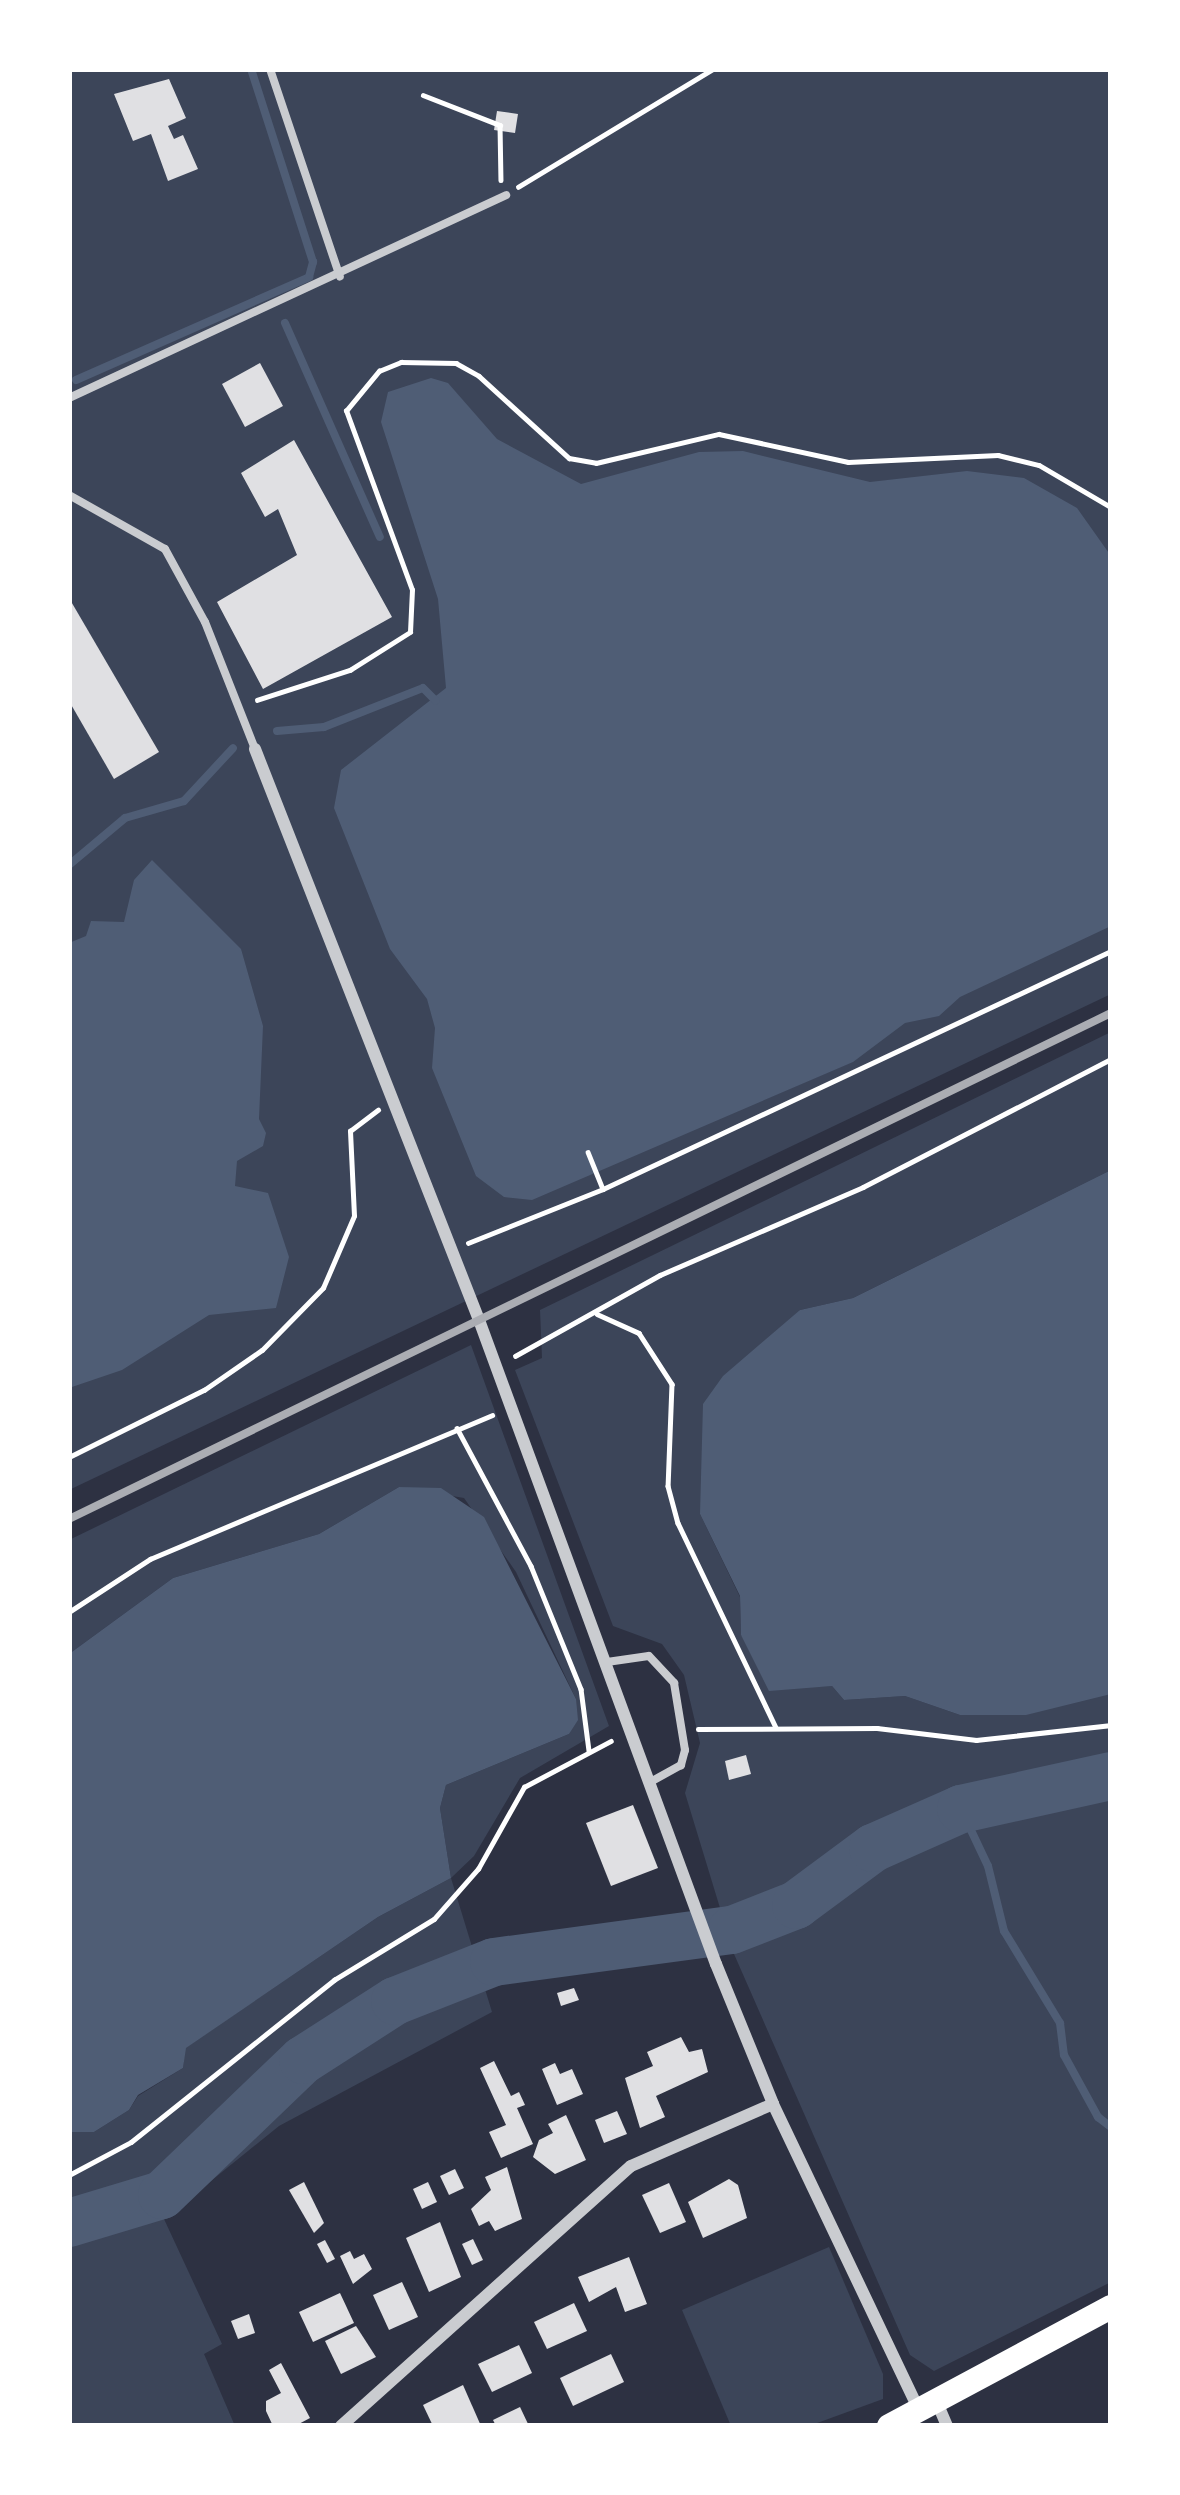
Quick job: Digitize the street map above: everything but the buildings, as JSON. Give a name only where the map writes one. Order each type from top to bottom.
[{"type":"main road","points":[[889,2426],[1111,2307]]},
{"type":"street","points":[[255,749],[495,1363],[772,2104],[928,2405],[947,2426]]},
{"type":"street","points":[[341,2426],[631,2166],[772,2104]]},
{"type":"lane","points":[[270,69],[340,277]]},
{"type":"lane","points":[[69,398],[340,277],[506,194]]},
{"type":"lane","points":[[69,495],[165,549],[255,749]]},
{"type":"lane","points":[[607,1661],[638,1654],[662,1665],[686,1730],[681,1765],[652,1781]]},
{"type":"path","points":[[424,95],[500,124],[506,194],[713,69]]},
{"type":"path","points":[[238,706],[350,670],[410,632],[412,590],[346,411],[380,370],[401,362],[456,363],[479,376],[550,443],[583,461],[719,434],[848,462],[998,454],[1039,465],[1111,507]]},
{"type":"path","points":[[451,1250],[603,1189],[1111,951]]},
{"type":"path","points":[[495,1363],[597,1314],[660,1275],[863,1187],[1111,1059]]},
{"type":"path","points":[[69,1457],[204,1390],[262,1350],[323,1288],[354,1216],[350,1131],[394,1102]]},
{"type":"path","points":[[588,1152],[603,1189]]},
{"type":"path","points":[[597,1314],[639,1334],[672,1384],[668,1486],[678,1523],[776,1728]]},
{"type":"path","points":[[69,1612],[150,1559],[512,1408]]},
{"type":"path","points":[[457,1428],[531,1566],[581,1689],[590,1750]]},
{"type":"path","points":[[686,1730],[877,1728],[976,1740],[1111,1725]]},
{"type":"path","points":[[69,2175],[131,2142],[334,1980],[434,1919],[478,1869],[524,1787],[633,1732]]},
{"type":"shaded area","points":[[69,69],[1111,69],[1111,994],[69,1490]]},
{"type":"shaded area","points":[[431,378],[448,383],[497,439],[581,484],[699,452],[743,451],[870,482],[967,471],[1024,478],[1077,508],[1111,556],[1111,926],[960,997],[939,1016],[905,1023],[853,1062],[532,1200],[504,1197],[476,1176],[432,1068],[435,1028],[427,999],[390,949],[334,808],[341,770],[446,688],[438,599],[381,422],[388,392]]},
{"type":"shaded area","points":[[152,860],[241,949],[263,1026],[259,1119],[266,1133],[263,1146],[237,1161],[235,1186],[268,1193],[289,1257],[276,1308],[209,1315],[122,1370],[69,1388],[69,943],[86,936],[91,921],[124,922],[134,880]]},
{"type":"shaded area","points":[[1111,1032],[1111,1170],[853,1298],[800,1310],[700,1514],[740,1597],[741,1635],[788,1687],[832,1686],[844,1700],[905,1696],[960,1715],[1111,1694],[1111,2282],[934,2371],[910,2355],[734,1954],[685,1793],[700,1743],[684,1675],[662,1644],[613,1626],[515,1370],[542,1358],[540,1310]]},
{"type":"shaded area","points":[[1111,1170],[1111,1694],[1026,1715],[960,1715],[905,1696],[844,1700],[832,1686],[769,1691],[741,1635],[740,1596],[700,1514],[703,1404],[723,1376],[800,1310],[853,1298]]},
{"type":"shaded area","points":[[471,1345],[609,1726],[520,1778],[474,1856],[451,1878],[440,1808],[446,1785],[569,1734],[576,1699],[516,1572],[464,1498],[399,1487],[319,1534],[173,1578],[69,1654],[69,1540]]},
{"type":"shaded area","points":[[399,1487],[441,1488],[484,1517],[576,1699],[578,1720],[569,1734],[446,1785],[440,1808],[451,1878],[378,1917],[186,2048],[183,2068],[138,2095],[129,2110],[94,2132],[69,2132],[69,1654],[173,1578],[319,1534]]},
{"type":"shaded area","points":[[451,1878],[492,2012],[279,2126],[164,2219],[222,2344],[204,2354],[235,2426],[69,2426],[69,2132],[94,2132],[129,2110],[138,2096],[183,2068],[185,2048],[378,1917]]},
{"type":"shaded area","points":[[829,2247],[883,2374],[883,2399],[809,2426],[731,2426],[682,2310]]},
{"type":"waterway","points":[[76,380],[309,277],[313,262],[251,69]]},
{"type":"waterway","points":[[285,323],[380,537]]},
{"type":"waterway","points":[[277,731],[324,727],[423,688],[436,701]]},
{"type":"waterway","points":[[69,865],[125,818],[184,801],[233,748]]},
{"type":"waterway","points":[[69,2223],[162,2195],[303,2060],[395,2001],[494,1962],[732,1930],[796,1905],[873,1848],[961,1809],[1111,1776]]},
{"type":"waterway","points":[[961,1809],[988,1866],[1004,1931],[1060,2023],[1064,2055],[1098,2117],[1111,2127]]},
{"type":"railway","points":[[69,1519],[1111,1013]]}]
